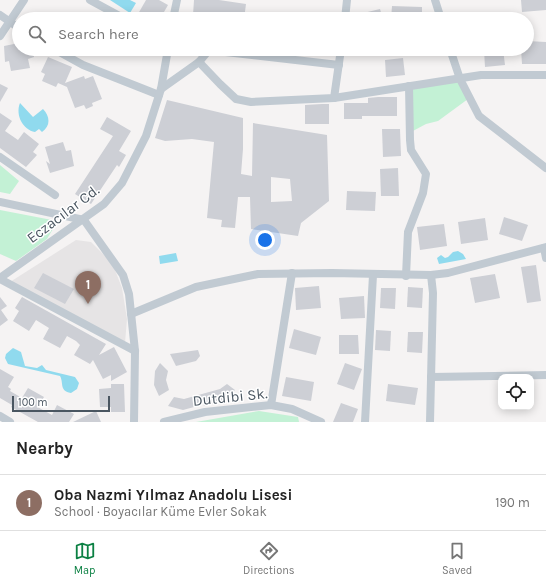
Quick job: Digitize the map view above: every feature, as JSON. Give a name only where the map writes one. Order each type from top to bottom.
[{"type":"street","points":[[15,12],[24,0]]},
{"type":"street","points":[[90,0],[112,12]]},
{"type":"street","points":[[174,12],[177,0]]},
{"type":"street","points":[[346,12],[347,0]]},
{"type":"street","points":[[435,0],[439,12]]},
{"type":"street","points":[[0,15],[12,23]]},
{"type":"street","points":[[0,36],[12,17]]},
{"type":"street","points":[[67,56],[83,65],[160,92],[199,62],[204,56]]},
{"type":"street","name":"Eczacılar Cd.","points":[[0,278],[84,220],[104,204],[122,183],[146,136],[160,92],[167,56]]},
{"type":"street","points":[[264,56],[338,64]]},
{"type":"street","points":[[334,98],[340,56]]},
{"type":"street","points":[[452,56],[460,79],[479,116],[546,168]]},
{"type":"street","points":[[199,62],[236,99],[251,102],[334,98],[481,75],[546,75]]},
{"type":"street","points":[[406,276],[408,232],[423,193],[426,174],[411,150],[409,86]]},
{"type":"street","points":[[0,157],[55,195]]},
{"type":"street","points":[[0,202],[84,220],[123,275],[129,294],[135,351],[134,422]]},
{"type":"street","points":[[131,314],[196,287],[258,274],[431,275],[448,273],[545,248],[546,258]]},
{"type":"street","points":[[271,405],[292,273]]},
{"type":"street","points":[[365,422],[373,275]]},
{"type":"street","points":[[430,422],[433,293],[431,275]]},
{"type":"street","points":[[0,278],[135,351]]},
{"type":"street","points":[[431,377],[546,375]]},
{"type":"street","name":"Dutdibi Sk.","points":[[164,422],[205,412],[271,405],[292,409],[306,418],[321,422]]},
{"type":"street","points":[[0,416],[10,422]]},
{"type":"shaded area","points":[[76,240],[91,242],[109,260],[115,270],[122,288],[127,319],[125,343],[10,282]]},
{"type":"green space","points":[[459,81],[468,99],[438,121],[426,124],[411,132],[411,88]]},
{"type":"green space","points":[[0,165],[19,181],[10,194],[0,192]]},
{"type":"green space","points":[[0,210],[52,220],[54,227],[47,239],[16,261],[0,254]]},
{"type":"green space","points":[[259,411],[298,417],[299,422],[196,422]]},
{"type":"water","points":[[110,0],[130,0],[136,3],[131,12]]},
{"type":"water","points":[[20,103],[33,117],[43,109],[48,118],[48,124],[45,130],[42,132],[39,129],[35,132],[31,131],[24,125],[19,117]]},
{"type":"water","points":[[458,251],[463,254],[466,259],[439,264],[437,258],[441,255],[445,258],[453,252]]},
{"type":"water","points":[[176,253],[178,261],[160,264],[159,256]]},
{"type":"water","points":[[13,348],[21,352],[25,366],[37,368],[42,365],[46,370],[75,377],[79,383],[77,389],[71,393],[63,389],[60,376],[8,364],[5,358],[6,354]]},
{"type":"building","points":[[146,0],[159,0],[168,5],[164,12],[139,12]]},
{"type":"building","points":[[194,0],[219,0],[246,4],[245,12],[193,12]]},
{"type":"building","points":[[521,0],[546,0],[546,10],[522,12]]},
{"type":"building","points":[[392,6],[422,7],[422,12],[392,12]]},
{"type":"building","points":[[380,9],[381,12],[368,12]]},
{"type":"building","points":[[534,41],[546,42],[546,64],[522,64],[521,56],[534,56]]},
{"type":"building","points":[[12,44],[12,56],[34,56],[28,59],[30,68],[11,71],[9,61],[5,62],[4,46]]},
{"type":"building","points":[[484,56],[504,56],[505,65],[485,67]]},
{"type":"building","points":[[48,57],[72,67],[65,83],[84,76],[85,79],[93,76],[102,99],[92,103],[93,106],[86,109],[84,105],[75,108],[67,87],[58,83],[56,87],[42,81],[45,74],[41,72]]},
{"type":"building","points":[[403,58],[405,75],[386,77],[385,60]]},
{"type":"building","points":[[0,84],[8,88],[0,102]]},
{"type":"building","points":[[397,97],[397,116],[362,116],[362,119],[344,119],[344,103],[368,103],[368,98]]},
{"type":"building","points":[[167,100],[243,118],[241,174],[252,176],[253,123],[327,135],[329,201],[301,223],[298,236],[251,229],[250,197],[238,197],[235,228],[221,227],[222,220],[207,218],[214,142],[192,139],[165,141],[155,138]],"holes":[[[271,177],[290,179],[292,201],[271,202]]]},
{"type":"building","points":[[329,104],[329,124],[305,124],[305,105]]},
{"type":"building","points":[[0,113],[12,121],[5,131],[18,140],[24,132],[39,144],[33,152],[37,155],[26,167],[0,148]]},
{"type":"building","points":[[107,117],[131,131],[119,151],[126,155],[119,167],[117,165],[91,204],[75,194],[113,136],[100,129]]},
{"type":"building","points":[[382,129],[400,129],[401,156],[383,157]]},
{"type":"building","points":[[63,142],[66,151],[71,150],[74,166],[50,173],[46,161],[50,164],[45,147]]},
{"type":"building","points":[[398,168],[399,196],[381,196],[380,169]]},
{"type":"building","points":[[347,191],[376,192],[375,211],[346,210]]},
{"type":"building","points":[[504,217],[528,225],[522,241],[499,234]]},
{"type":"building","points":[[485,218],[488,240],[461,244],[458,222]]},
{"type":"building","points":[[444,224],[447,246],[420,250],[417,227]]},
{"type":"building","points":[[536,265],[541,301],[527,303],[521,267]]},
{"type":"building","points":[[43,273],[74,289],[65,304],[34,288]]},
{"type":"building","points":[[495,274],[500,298],[475,303],[470,278]]},
{"type":"building","points":[[319,286],[321,308],[296,310],[295,288]]},
{"type":"building","points":[[408,287],[423,288],[422,308],[407,307]]},
{"type":"building","points":[[381,288],[396,288],[395,309],[380,308]]},
{"type":"building","points":[[364,296],[365,318],[341,319],[339,298]]},
{"type":"building","points":[[0,297],[7,306],[1,310],[8,320],[0,326]]},
{"type":"building","points":[[22,297],[106,344],[99,355],[114,347],[127,372],[111,381],[111,375],[103,379],[93,360],[90,364],[74,355],[80,345],[76,341],[67,336],[60,348],[43,339],[49,328],[36,320],[29,331],[13,321],[19,311],[15,308]]},
{"type":"building","points":[[294,329],[321,337],[316,355],[289,348]]},
{"type":"building","points":[[376,330],[391,331],[390,351],[375,350]]},
{"type":"building","points":[[408,332],[423,332],[422,353],[407,352]]},
{"type":"building","points":[[339,335],[358,335],[359,354],[339,354]]},
{"type":"building","points":[[198,350],[200,356],[196,361],[176,366],[170,354]]},
{"type":"building","points":[[160,363],[168,371],[166,380],[169,390],[159,396],[154,385],[155,371]]},
{"type":"building","points":[[345,363],[362,369],[354,390],[337,384]]},
{"type":"building","points":[[0,369],[14,377],[8,387],[11,389],[10,391],[22,398],[28,388],[44,397],[38,407],[41,409],[52,415],[57,405],[74,414],[69,422],[38,422],[11,407],[12,405],[0,398]]},
{"type":"building","points":[[286,377],[314,382],[311,401],[282,396]]},
{"type":"building","points":[[111,384],[124,384],[125,412],[111,412],[111,407],[100,407],[99,389],[111,388]]},
{"type":"building","points":[[227,384],[235,390],[223,401],[204,406],[202,400],[194,407],[183,410],[168,406],[174,397],[184,399],[220,389]]},
{"type":"building","points":[[388,384],[418,388],[415,405],[386,401]]},
{"type":"building","points":[[341,403],[358,409],[353,422],[333,422]]},
{"type":"building","points":[[96,411],[101,422],[73,422]]},
{"type":"place","name":"Oba Nazmi Yılmaz Anadolu Lisesi","points":[[88,304]]}]
